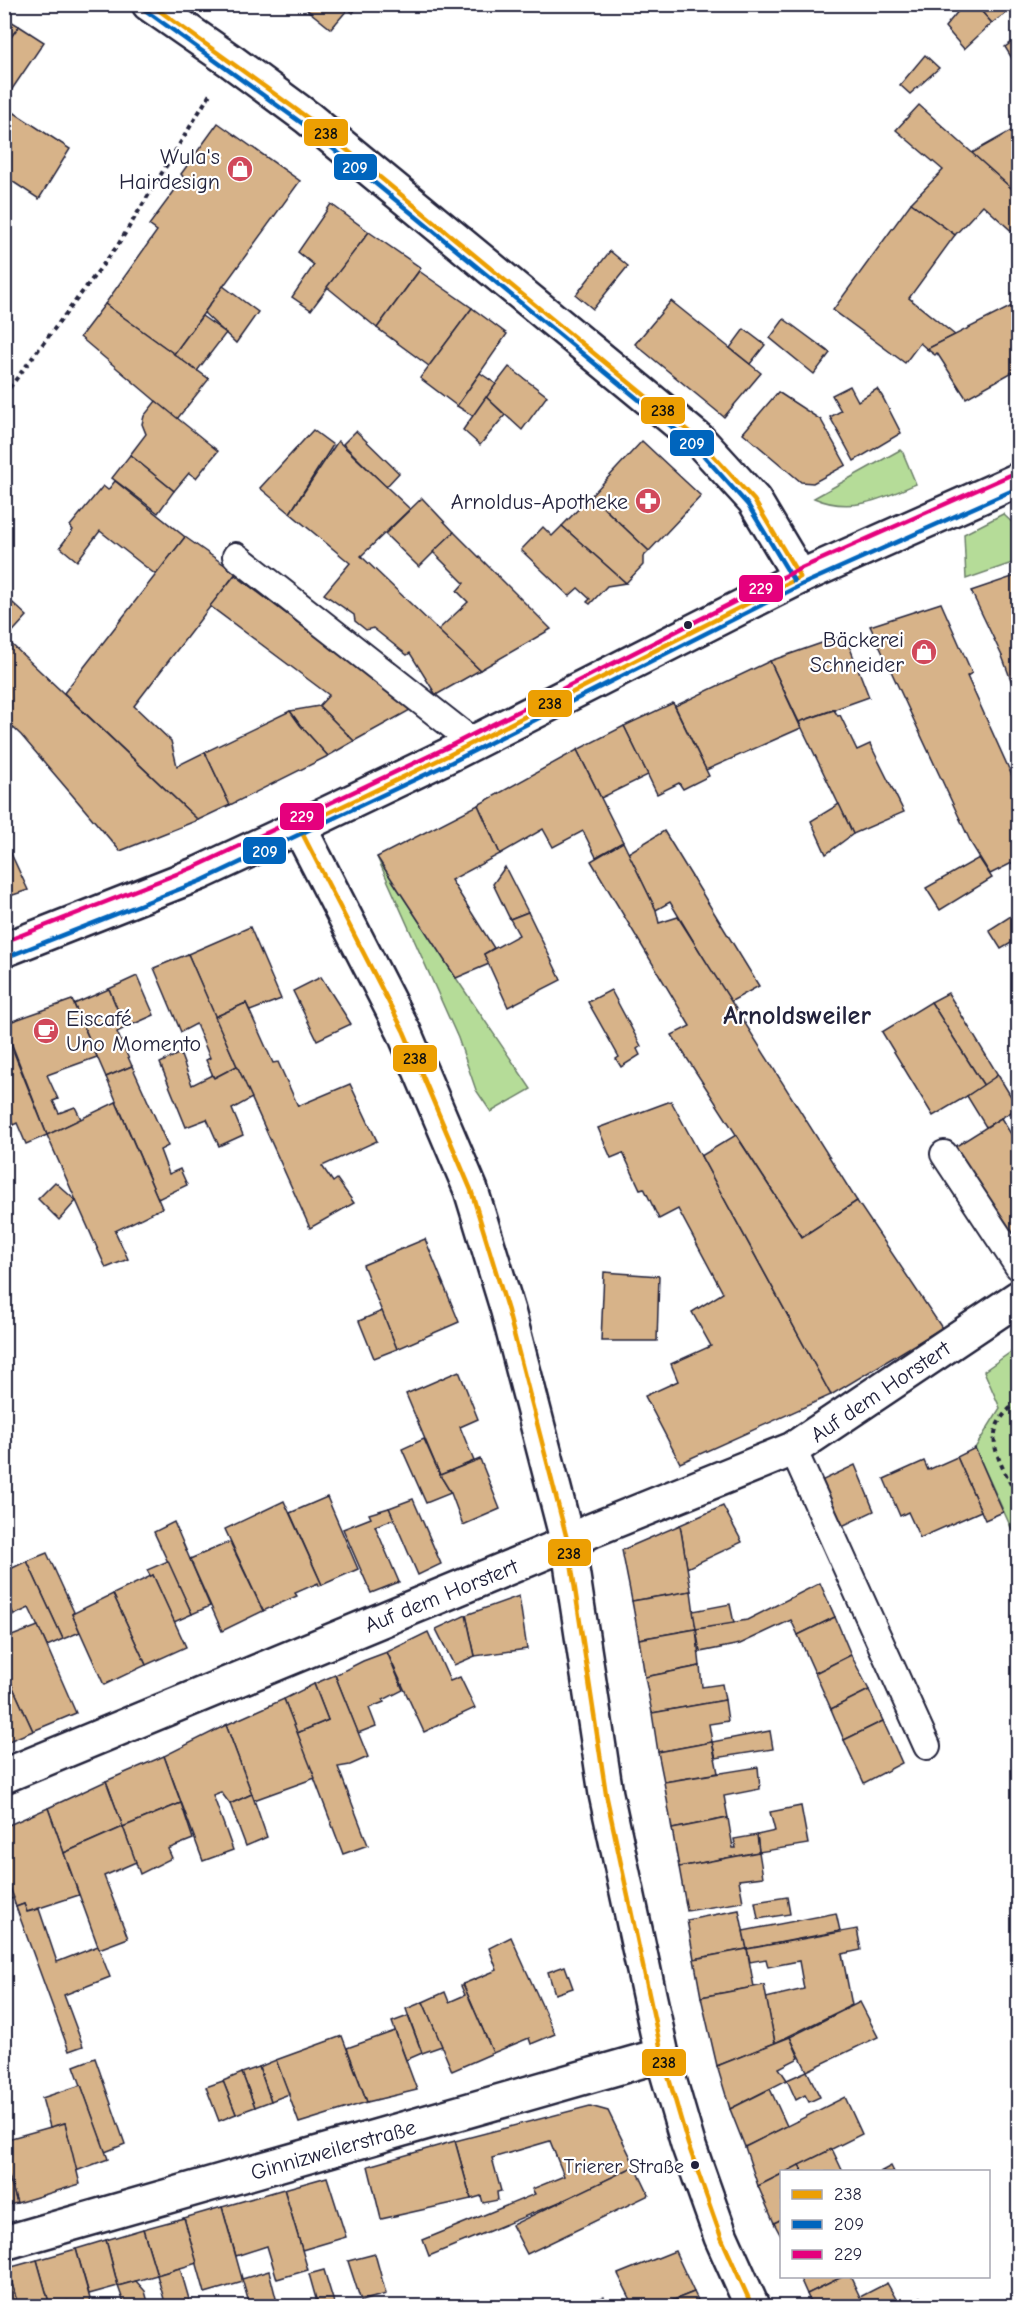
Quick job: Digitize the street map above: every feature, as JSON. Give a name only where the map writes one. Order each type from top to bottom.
[{"type":"street","points":[[149,4],[308,118],[699,440],[754,500],[800,577]]},
{"type":"street","points":[[4,950],[200,873],[473,742],[800,577],[1018,480]]},
{"type":"street","points":[[299,827],[404,1032],[471,1190],[508,1311],[568,1543],[606,1794],[662,2055],[695,2165],[721,2237],[752,2307]]},
{"type":"street","name":"Auf dem Horstert","points":[[4,1776],[568,1543],[590,1531],[793,1449],[1018,1298]]},
{"type":"street","name":"Ginnizweilerstraße","points":[[4,2243],[662,2055]]},
{"type":"lane","points":[[236,556],[473,742]]},
{"type":"lane","points":[[944,1154],[1018,1266]]},
{"type":"lane","points":[[793,1449],[927,1746]]},
{"type":"path","points":[[4,395],[118,245],[231,61]]},
{"type":"path","points":[[1018,1402],[1007,1410],[993,1433],[994,1445],[1018,1499]]},
{"type":"green space","points":[[900,450],[916,484],[891,495],[853,505],[827,503],[814,498]]},
{"type":"green space","points":[[1003,514],[1018,528],[1018,561],[966,579],[964,534]]},
{"type":"green space","points":[[377,857],[531,1089],[491,1112],[476,1090],[458,1038]]},
{"type":"green space","points":[[1018,1347],[1018,1543],[975,1448],[1000,1408],[984,1371]]},
{"type":"building","points":[[300,4],[359,4],[353,13],[348,9],[331,29]]},
{"type":"building","points":[[964,4],[975,4],[992,23],[964,49],[945,27]]},
{"type":"building","points":[[975,4],[1009,4],[1012,9],[992,23]]},
{"type":"building","points":[[1009,4],[1018,4],[1018,18],[1012,9]]},
{"type":"building","points":[[4,17],[19,26],[4,47]]},
{"type":"building","points":[[19,26],[44,42],[4,101],[4,47]]},
{"type":"building","points":[[1018,38],[1018,68],[1005,47]]},
{"type":"building","points":[[925,55],[939,68],[910,94],[900,85]]},
{"type":"building","points":[[919,105],[1018,194],[1018,237],[983,205],[955,235],[911,203],[943,170],[896,130]]},
{"type":"building","points":[[4,106],[70,149],[39,199],[4,176]]},
{"type":"building","points":[[218,123],[300,181],[174,354],[105,304],[157,231],[149,225],[184,178],[181,174]]},
{"type":"building","points":[[1018,127],[1018,194],[972,153]]},
{"type":"building","points":[[911,203],[955,235],[909,298],[955,335],[927,349],[920,343],[905,363],[833,310]]},
{"type":"building","points":[[331,204],[369,232],[311,310],[292,297],[314,265],[298,252]]},
{"type":"building","points":[[369,232],[421,268],[377,328],[327,287]]},
{"type":"building","points":[[610,251],[628,266],[593,309],[576,295]]},
{"type":"building","points":[[419,271],[472,308],[429,366],[377,328]]},
{"type":"building","points":[[223,286],[258,312],[236,343],[204,313]]},
{"type":"building","points":[[671,301],[761,373],[724,417],[635,344]]},
{"type":"building","points":[[1018,303],[1018,369],[966,398],[937,353],[935,355],[927,349]]},
{"type":"building","points":[[105,304],[209,379],[177,419],[80,337]]},
{"type":"building","points":[[472,308],[507,334],[457,406],[420,378]]},
{"type":"building","points":[[202,316],[226,333],[197,371],[174,354]]},
{"type":"building","points":[[784,319],[830,353],[814,374],[770,338]]},
{"type":"building","points":[[744,329],[765,345],[750,364],[730,348]]},
{"type":"building","points":[[509,367],[547,396],[522,430],[486,397]]},
{"type":"building","points":[[480,373],[496,384],[473,416],[457,406]]},
{"type":"building","points":[[850,386],[858,401],[877,389],[901,433],[854,461],[830,417],[841,411],[832,395]]},
{"type":"building","points":[[778,392],[821,420],[846,465],[813,483],[801,482],[743,433]]},
{"type":"building","points":[[486,397],[505,415],[480,445],[463,430]]},
{"type":"building","points":[[156,401],[218,451],[196,478],[189,473],[174,491],[130,455],[146,434],[142,424],[144,416]]},
{"type":"building","points":[[313,430],[333,445],[290,513],[260,488]]},
{"type":"building","points":[[356,431],[399,473],[386,487],[343,444]]},
{"type":"building","points":[[338,441],[410,509],[361,556],[480,670],[436,695],[410,653],[407,655],[373,628],[366,630],[355,621],[354,615],[324,594],[350,563],[290,513]]},
{"type":"building","points":[[642,441],[701,496],[649,551],[591,496]]},
{"type":"building","points":[[130,455],[174,491],[158,513],[112,478]]},
{"type":"building","points":[[115,481],[185,537],[156,575],[100,531],[77,561],[60,547],[73,530],[70,526],[103,486],[108,490]]},
{"type":"building","points":[[591,496],[649,551],[643,557],[643,565],[626,583],[562,526]]},
{"type":"building","points":[[422,498],[454,532],[419,567],[385,534]]},
{"type":"building","points":[[562,526],[626,583],[607,586],[590,604],[587,602],[590,599],[578,588],[569,596],[521,550],[543,527],[552,536]]},
{"type":"building","points":[[454,532],[551,629],[480,670],[438,630],[468,602],[457,591],[464,583],[433,552]]},
{"type":"building","points":[[185,537],[236,573],[134,706],[171,741],[177,766],[205,752],[230,805],[198,820],[64,693]]},
{"type":"building","points":[[235,575],[412,709],[354,741],[319,706],[329,695],[210,606]]},
{"type":"building","points":[[1018,575],[1018,699],[1002,656],[971,591]]},
{"type":"building","points":[[13,603],[27,616],[6,639],[198,820],[120,851],[21,735],[4,719],[4,612]]},
{"type":"building","points":[[941,603],[972,673],[967,676],[1018,789],[1018,860],[990,874],[972,845],[870,626]]},
{"type":"building","points":[[845,635],[869,697],[799,722],[770,661]]},
{"type":"building","points":[[770,661],[801,728],[706,770],[675,706]]},
{"type":"building","points":[[673,703],[709,776],[683,789],[679,783],[657,794],[624,726]]},
{"type":"building","points":[[319,706],[354,741],[328,756],[290,711]]},
{"type":"building","points":[[834,710],[838,716],[840,715],[857,750],[870,744],[904,812],[853,834],[799,722]]},
{"type":"building","points":[[290,711],[328,756],[230,805],[205,752]]},
{"type":"building","points":[[624,726],[648,775],[601,798],[577,750]]},
{"type":"building","points":[[577,750],[623,842],[596,857],[583,831],[553,847],[543,829],[500,854],[478,805]]},
{"type":"building","points":[[839,804],[853,834],[826,854],[811,821]]},
{"type":"building","points":[[478,805],[500,854],[451,880],[494,948],[484,954],[489,964],[456,978],[377,857]]},
{"type":"building","points":[[664,831],[759,986],[730,1002],[670,902],[656,910],[628,853]]},
{"type":"building","points":[[623,842],[656,910],[659,923],[678,917],[857,1201],[802,1237],[672,1035],[690,1026],[591,861]]},
{"type":"building","points":[[7,845],[28,890],[4,898],[4,846]]},
{"type":"building","points":[[979,858],[992,878],[940,910],[926,888]]},
{"type":"building","points":[[505,867],[528,912],[510,919],[493,884]]},
{"type":"building","points":[[528,912],[561,980],[508,1007],[484,954],[519,935],[510,919]]},
{"type":"building","points":[[1014,914],[1018,921],[1018,939],[1001,949],[989,930]]},
{"type":"building","points":[[250,927],[281,999],[250,1011],[246,1003],[215,1017],[188,954]]},
{"type":"building","points":[[188,954],[237,1066],[214,1078],[206,1060],[210,1058],[196,1024],[181,1032],[154,968]]},
{"type":"building","points":[[137,976],[154,1015],[125,1028],[109,989]]},
{"type":"building","points":[[321,977],[351,1024],[317,1040],[293,991]]},
{"type":"building","points":[[109,989],[125,1028],[117,1032],[132,1066],[106,1077],[74,1004]]},
{"type":"building","points":[[611,990],[641,1046],[637,1049],[640,1055],[621,1067],[616,1059],[619,1057],[588,1002]]},
{"type":"building","points":[[948,993],[998,1075],[984,1086],[931,1002]]},
{"type":"building","points":[[72,1000],[97,1057],[47,1075],[58,1099],[53,1101],[59,1113],[75,1107],[81,1119],[47,1135],[4,1024]]},
{"type":"building","points":[[931,1002],[984,1086],[933,1116],[882,1032]]},
{"type":"building","points":[[246,1003],[273,1063],[278,1062],[298,1106],[350,1084],[377,1141],[322,1166],[333,1182],[337,1179],[354,1203],[310,1228],[215,1017]]},
{"type":"building","points":[[4,1028],[47,1135],[26,1144],[17,1123],[13,1125],[4,1104]]},
{"type":"building","points":[[180,1053],[192,1085],[212,1075],[214,1078],[237,1066],[252,1098],[232,1109],[243,1135],[219,1146],[207,1119],[186,1127],[160,1063]]},
{"type":"building","points":[[132,1066],[168,1146],[160,1150],[169,1174],[180,1169],[187,1185],[158,1199],[106,1077]]},
{"type":"building","points":[[998,1075],[1018,1108],[986,1127],[967,1096]]},
{"type":"building","points":[[671,1101],[831,1395],[680,1463],[645,1396],[678,1381],[671,1364],[711,1346],[692,1312],[723,1293],[678,1209],[659,1219],[644,1188],[640,1189],[623,1153],[611,1158],[598,1128]]},
{"type":"building","points":[[116,1102],[162,1208],[115,1231],[128,1259],[106,1268],[47,1135]]},
{"type":"building","points":[[1001,1118],[1018,1145],[1018,1230],[1008,1237],[953,1148]]},
{"type":"building","points":[[736,1135],[802,1237],[857,1201],[942,1328],[831,1395],[701,1156]]},
{"type":"building","points":[[55,1182],[76,1201],[59,1220],[38,1199]]},
{"type":"building","points":[[425,1239],[459,1322],[397,1349],[363,1265]]},
{"type":"building","points":[[604,1272],[659,1276],[657,1341],[601,1341]]},
{"type":"building","points":[[382,1311],[397,1349],[374,1358],[359,1321]]},
{"type":"building","points":[[459,1371],[478,1419],[460,1427],[474,1461],[440,1475],[406,1394]]},
{"type":"building","points":[[424,1439],[451,1493],[426,1503],[402,1449]]},
{"type":"building","points":[[975,1448],[1003,1512],[985,1520],[957,1457]]},
{"type":"building","points":[[957,1457],[981,1511],[920,1538],[908,1512],[900,1516],[884,1479],[924,1461],[928,1470]]},
{"type":"building","points":[[480,1459],[500,1509],[463,1525],[451,1493],[440,1475]]},
{"type":"building","points":[[855,1465],[874,1511],[840,1527],[821,1481]]},
{"type":"building","points":[[327,1497],[358,1569],[322,1585],[290,1513]]},
{"type":"building","points":[[413,1499],[441,1564],[418,1575],[389,1508]]},
{"type":"building","points":[[284,1501],[322,1585],[319,1586],[318,1583],[295,1593],[297,1596],[263,1611],[225,1529]]},
{"type":"building","points":[[723,1506],[742,1542],[687,1568],[680,1525]]},
{"type":"building","points":[[389,1508],[394,1519],[375,1526],[399,1582],[371,1593],[343,1529],[371,1518],[369,1514]]},
{"type":"building","points":[[174,1522],[210,1606],[192,1614],[154,1532]]},
{"type":"building","points":[[680,1525],[691,1591],[632,1601],[622,1550]]},
{"type":"building","points":[[230,1542],[263,1611],[222,1631],[190,1559]]},
{"type":"building","points":[[47,1553],[74,1612],[72,1614],[80,1632],[63,1639],[27,1561]]},
{"type":"building","points":[[27,1561],[63,1639],[47,1646],[29,1608],[14,1615],[4,1593],[4,1572]]},
{"type":"building","points":[[168,1561],[192,1614],[174,1622],[153,1575],[151,1577],[147,1570]]},
{"type":"building","points":[[153,1575],[186,1647],[146,1665],[113,1594]]},
{"type":"building","points":[[820,1583],[835,1617],[798,1635],[791,1620],[740,1644],[700,1652],[696,1629],[747,1620]]},
{"type":"building","points":[[691,1591],[696,1629],[639,1639],[632,1601]]},
{"type":"building","points":[[113,1594],[146,1665],[104,1685],[72,1614]]},
{"type":"building","points":[[519,1596],[527,1649],[475,1656],[466,1615]]},
{"type":"building","points":[[730,1604],[734,1623],[696,1629],[693,1611]]},
{"type":"building","points":[[466,1615],[475,1656],[454,1665],[436,1629]]},
{"type":"building","points":[[835,1617],[851,1655],[815,1673],[798,1635]]},
{"type":"building","points":[[38,1626],[76,1713],[33,1731],[4,1668],[4,1639]]},
{"type":"building","points":[[696,1629],[700,1666],[645,1677],[639,1639]]},
{"type":"building","points":[[428,1632],[450,1681],[460,1677],[475,1708],[424,1732],[387,1652]]},
{"type":"building","points":[[387,1652],[403,1690],[369,1708],[376,1726],[358,1733],[335,1675]]},
{"type":"building","points":[[851,1655],[869,1690],[831,1709],[815,1673]]},
{"type":"building","points":[[700,1666],[702,1687],[722,1684],[725,1700],[652,1713],[645,1677]]},
{"type":"building","points":[[4,1668],[33,1731],[4,1743]]},
{"type":"building","points":[[335,1675],[368,1757],[350,1765],[338,1767],[368,1845],[343,1854],[297,1733],[328,1720],[314,1684]]},
{"type":"building","points":[[314,1684],[328,1720],[297,1733],[284,1699]]},
{"type":"building","points":[[869,1690],[883,1721],[844,1740],[831,1709]]},
{"type":"building","points":[[284,1699],[315,1778],[254,1800],[226,1725]]},
{"type":"building","points":[[725,1700],[728,1721],[709,1724],[712,1742],[658,1752],[652,1713]]},
{"type":"building","points":[[883,1721],[902,1763],[864,1783],[844,1740]]},
{"type":"building","points":[[226,1725],[252,1794],[230,1804],[221,1792],[213,1795],[233,1850],[203,1861],[164,1756]]},
{"type":"building","points":[[770,1731],[773,1749],[716,1758],[712,1742]]},
{"type":"building","points":[[712,1742],[718,1773],[664,1782],[658,1752]]},
{"type":"building","points":[[164,1756],[181,1803],[123,1827],[106,1781]]},
{"type":"building","points":[[758,1767],[760,1789],[724,1796],[728,1818],[672,1829],[664,1782]]},
{"type":"building","points":[[106,1781],[123,1827],[64,1853],[48,1808]]},
{"type":"building","points":[[252,1794],[267,1837],[246,1846],[230,1804]]},
{"type":"building","points":[[181,1803],[193,1839],[168,1849],[172,1858],[140,1874],[123,1827]]},
{"type":"building","points":[[801,1806],[808,1844],[759,1852],[757,1835],[775,1831],[770,1812]]},
{"type":"building","points":[[48,1808],[79,1895],[27,1912],[24,1904],[16,1907],[4,1871],[4,1827]]},
{"type":"building","points":[[728,1818],[733,1848],[736,1848],[734,1839],[757,1835],[759,1852],[679,1867],[672,1829]]},
{"type":"building","points":[[123,1827],[136,1862],[104,1876],[128,1938],[99,1949],[64,1853]]},
{"type":"building","points":[[759,1852],[763,1877],[739,1880],[743,1902],[687,1911],[679,1867]]},
{"type":"building","points":[[4,1871],[14,1898],[4,1901]]},
{"type":"building","points":[[787,1897],[790,1914],[758,1919],[755,1902]]},
{"type":"building","points":[[24,1904],[27,1912],[39,1909],[57,1962],[98,1946],[110,1977],[64,1995],[83,2046],[69,2051],[16,1907]]},
{"type":"building","points":[[739,1910],[747,1949],[694,1959],[687,1920]]},
{"type":"building","points":[[836,1913],[840,1931],[747,1949],[743,1931]]},
{"type":"building","points":[[857,1929],[861,1950],[842,1954],[852,2005],[775,2043],[766,1998],[804,1989],[799,1961],[768,1967],[766,1959],[750,1962],[747,1949]]},
{"type":"building","points":[[511,1937],[555,2034],[531,2044],[529,2038],[493,2053],[463,1984],[497,1970],[489,1948]]},
{"type":"building","points":[[747,1949],[754,1987],[701,1997],[694,1959]]},
{"type":"building","points":[[565,1966],[573,1988],[555,1994],[548,1972]]},
{"type":"building","points":[[463,1984],[493,2053],[452,2071],[423,2002],[445,1992],[449,2002],[465,1995],[461,1986]]},
{"type":"building","points":[[764,1985],[775,2043],[717,2066],[701,1997]]},
{"type":"building","points":[[423,2002],[442,2046],[422,2053],[406,2009]]},
{"type":"building","points":[[860,2002],[878,2037],[807,2071],[790,2037]]},
{"type":"building","points":[[408,2016],[422,2053],[406,2060],[392,2022]]},
{"type":"building","points":[[395,2031],[417,2090],[367,2102],[347,2048]]},
{"type":"building","points":[[342,2036],[367,2102],[299,2123],[276,2060]]},
{"type":"building","points":[[790,2037],[799,2058],[779,2068],[787,2080],[730,2109],[717,2066]]},
{"type":"building","points":[[95,2058],[125,2144],[105,2152],[74,2066]]},
{"type":"building","points":[[276,2060],[289,2094],[271,2101],[259,2067]]},
{"type":"building","points":[[259,2067],[271,2101],[255,2107],[242,2073]]},
{"type":"building","points":[[807,2071],[820,2097],[809,2102],[805,2095],[796,2100],[787,2080]]},
{"type":"building","points":[[242,2073],[255,2107],[236,2114],[223,2081]]},
{"type":"building","points":[[223,2081],[236,2114],[219,2121],[206,2087]]},
{"type":"building","points":[[81,2085],[108,2159],[76,2171],[65,2123],[50,2127],[42,2098]]},
{"type":"building","points":[[770,2089],[787,2126],[745,2147],[730,2109]]},
{"type":"building","points":[[845,2097],[862,2134],[790,2170],[780,2170],[780,2175],[758,2186],[745,2147]]},
{"type":"building","points":[[590,2106],[608,2111],[635,2166],[574,2196],[429,2256],[423,2240],[535,2194],[532,2189],[564,2176],[550,2141],[492,2158],[501,2191],[497,2192],[498,2200],[483,2203],[481,2196],[471,2199],[455,2141]]},
{"type":"building","points":[[65,2123],[80,2184],[17,2203],[4,2161],[4,2140]]},
{"type":"building","points":[[455,2141],[471,2199],[381,2219],[368,2166]]},
{"type":"building","points":[[832,2149],[842,2170],[802,2170],[799,2165]]},
{"type":"building","points":[[4,2161],[17,2203],[4,2206]]},
{"type":"building","points":[[799,2165],[802,2170],[790,2170]]},
{"type":"building","points":[[635,2166],[649,2195],[527,2254],[512,2225]]},
{"type":"building","points":[[780,2175],[780,2220],[774,2223],[758,2186]]},
{"type":"building","points":[[327,2177],[346,2237],[302,2250],[284,2189]]},
{"type":"building","points":[[284,2189],[308,2270],[277,2279],[267,2246],[236,2256],[222,2207]]},
{"type":"building","points":[[222,2207],[243,2282],[205,2293],[184,2218]]},
{"type":"building","points":[[184,2218],[197,2263],[157,2275],[143,2229]]},
{"type":"building","points":[[780,2220],[780,2234],[774,2223]]},
{"type":"building","points":[[143,2229],[157,2275],[118,2286],[106,2240]]},
{"type":"building","points":[[106,2240],[118,2286],[89,2294],[76,2249]]},
{"type":"building","points":[[76,2249],[92,2306],[69,2306],[68,2301],[50,2306],[37,2260]]},
{"type":"building","points":[[675,2251],[694,2292],[659,2306],[634,2306],[618,2274]]},
{"type":"building","points":[[375,2254],[386,2294],[361,2301],[348,2261]]},
{"type":"building","points":[[37,2260],[50,2306],[18,2306],[8,2268]]},
{"type":"building","points":[[8,2268],[18,2306],[4,2306],[4,2269]]},
{"type":"building","points":[[180,2268],[191,2306],[166,2306],[157,2275]]},
{"type":"building","points":[[324,2270],[335,2306],[318,2306],[309,2274]]},
{"type":"building","points":[[269,2271],[278,2306],[250,2306],[242,2279]]},
{"type":"building","points":[[800,2278],[840,2278],[807,2294]]},
{"type":"building","points":[[840,2278],[851,2278],[860,2297],[887,2283],[900,2306],[812,2306],[807,2294]]},
{"type":"building","points":[[136,2281],[145,2291],[149,2306],[125,2306],[118,2286]]},
{"type":"building","points":[[694,2292],[701,2306],[659,2306]]},
{"type":"building","points":[[604,2297],[608,2306],[587,2306],[586,2304]]},
{"type":"building","points":[[921,2297],[926,2306],[901,2306]]},
{"type":"transit line","name":"238","points":[[150,4],[308,118],[699,440],[754,500],[800,577]]},
{"type":"transit line","name":"209","points":[[145,10],[303,124],[694,445],[748,505],[794,581]]},
{"type":"transit line","name":"229","points":[[4,942],[197,866],[446,748],[797,570],[1015,473]]},
{"type":"transit line","name":"209","points":[[7,957],[203,880],[452,762],[803,584],[1018,488]]},
{"type":"transit line","name":"238","points":[[299,827],[449,755],[800,577]]},
{"type":"transit line","name":"238","points":[[299,827],[404,1032],[471,1190],[508,1311],[568,1543],[606,1794],[662,2055],[688,2144],[721,2237],[752,2306]]},
{"type":"place","name":"Wula's Hairdesign","points":[[240,169]]},
{"type":"place","name":"Arnoldus-Apotheke","points":[[648,501]]},
{"type":"place","name":"Bäckerei Schneider","points":[[924,652]]},
{"type":"place","name":"Eiscafé Uno Momento","points":[[46,1031]]},
{"type":"place","name":"Trierer Straße","points":[[695,2165]]},
{"type":"district","name":"Arnoldsweiler","points":[[797,1015]]}]
